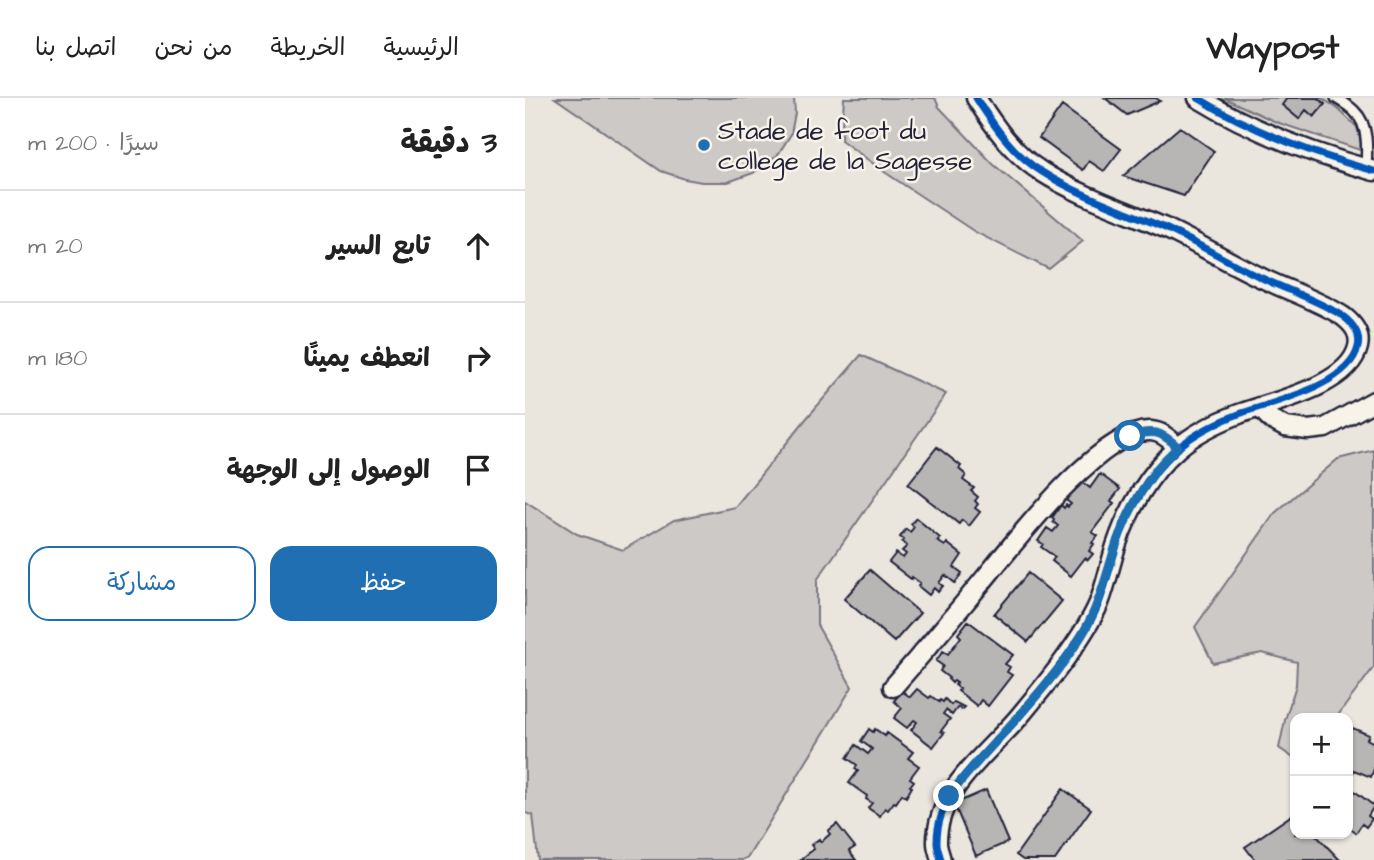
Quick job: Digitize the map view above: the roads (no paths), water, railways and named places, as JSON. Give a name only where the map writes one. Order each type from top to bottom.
[{"type":"street","points":[[941,860],[937,844],[940,819],[949,796],[970,769],[1018,718],[1083,635],[1099,602],[1130,512],[1157,469],[1178,447],[1200,432],[1324,383],[1343,369],[1352,358],[1358,348],[1359,335],[1343,316],[1185,237],[1048,176],[1020,155],[1005,139],[976,98]]},
{"type":"street","points":[[1198,98],[1268,135],[1370,170]]},
{"type":"street","points":[[1259,407],[1272,420],[1285,427],[1308,430],[1325,428],[1374,401]]},
{"type":"street","points":[[893,687],[1015,541],[1094,458],[1130,436],[1151,431],[1165,436],[1178,447]]},
{"type":"lane","points":[[1336,98],[1355,111],[1362,120],[1370,170]]},
{"type":"place","name":"Stade de foot du college de la Sagesse","points":[[704,145]]}]
